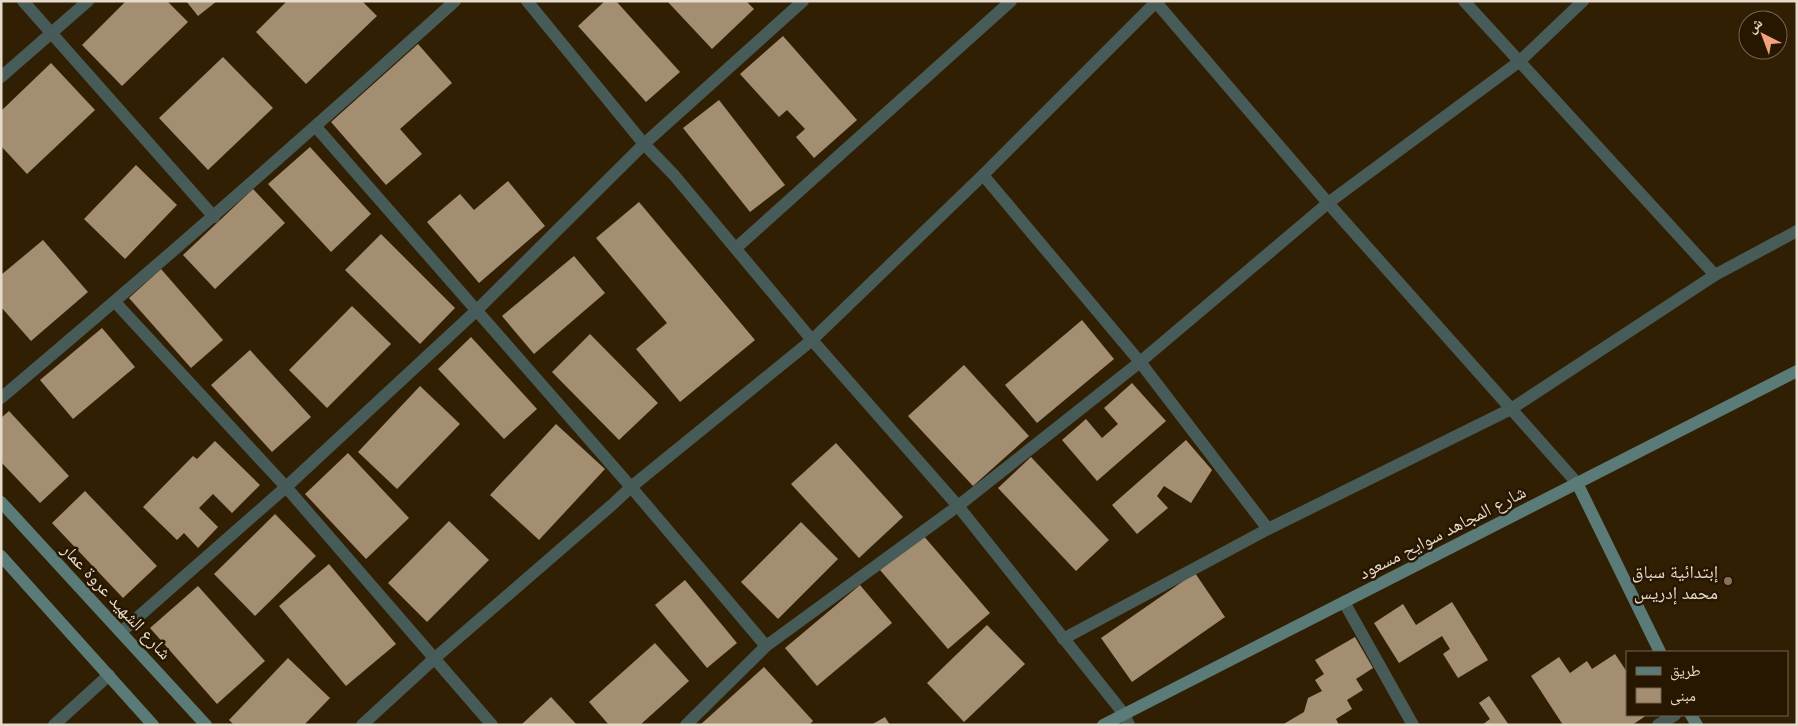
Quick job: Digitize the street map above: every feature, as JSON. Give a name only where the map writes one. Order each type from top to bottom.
[{"type":"street","points":[[23,1],[214,217]]},
{"type":"street","points":[[1,77],[88,1]]},
{"type":"street","points":[[1,398],[214,217],[455,1]]},
{"type":"street","points":[[527,1],[644,144],[674,175],[812,340],[958,506],[1126,720]]},
{"type":"street","points":[[121,632],[286,487],[477,310],[644,144],[803,1]]},
{"type":"street","points":[[736,248],[1011,1]]},
{"type":"street","points":[[1464,1],[1715,275]]},
{"type":"street","points":[[686,725],[766,646],[958,506],[1140,362],[1328,203],[1520,60],[1583,1]]},
{"type":"street","points":[[362,725],[435,658],[613,504],[631,486],[812,340],[983,175],[1156,2],[1328,203],[1577,483],[1660,651]]},
{"type":"street","points":[[316,127],[631,486],[766,646]]},
{"type":"street","points":[[983,175],[1140,362],[1268,529]]},
{"type":"street","points":[[1063,639],[1268,529],[1511,409],[1715,275],[1797,231]]},
{"type":"street","points":[[115,302],[286,487],[492,725]]},
{"type":"street","name":"شارع المجاهد سوايح مسعود","points":[[1103,725],[1126,720],[1344,602],[1797,371]]},
{"type":"street","name":"شارع الشهيد عروة عمار","points":[[1,502],[206,725]]},
{"type":"street","points":[[1,556],[153,725]]},
{"type":"street","points":[[1344,602],[1413,725]]},
{"type":"street","points":[[54,725],[109,675]]},
{"type":"street","points":[[1658,725],[1673,716]]},
{"type":"building","points":[[126,1],[167,1],[188,22],[122,86],[82,45]]},
{"type":"building","points":[[186,1],[217,1],[198,16]]},
{"type":"building","points":[[287,1],[362,1],[377,16],[306,84],[256,32]]},
{"type":"building","points":[[605,1],[616,1],[680,72],[646,102],[578,26]]},
{"type":"building","points":[[667,1],[746,1],[754,9],[712,49]]},
{"type":"building","points":[[783,36],[857,120],[814,158],[796,137],[805,129],[787,110],[779,117],[740,74]]},
{"type":"building","points":[[418,44],[452,83],[400,129],[422,154],[386,185],[331,122]]},
{"type":"building","points":[[223,57],[273,108],[208,170],[159,118]]},
{"type":"building","points":[[51,63],[95,110],[27,174],[1,146],[1,111]]},
{"type":"building","points":[[719,100],[785,185],[750,212],[683,128]]},
{"type":"building","points":[[310,147],[371,214],[331,252],[268,184]]},
{"type":"building","points":[[136,165],[177,205],[125,259],[84,219]]},
{"type":"building","points":[[508,181],[545,226],[479,283],[427,222],[460,194],[474,210]]},
{"type":"building","points":[[253,189],[285,223],[215,289],[183,255]]},
{"type":"building","points":[[639,202],[755,340],[680,402],[636,349],[667,323],[596,238]]},
{"type":"building","points":[[381,234],[455,308],[420,344],[345,270]]},
{"type":"building","points":[[43,240],[88,292],[31,341],[1,307],[1,275]]},
{"type":"building","points":[[574,256],[605,293],[534,354],[502,316]]},
{"type":"building","points":[[161,269],[223,340],[191,368],[129,298]]},
{"type":"building","points":[[352,306],[391,344],[327,408],[289,370]]},
{"type":"building","points":[[1082,320],[1114,359],[1037,423],[1005,385]]},
{"type":"building","points":[[102,328],[135,367],[73,419],[40,380]]},
{"type":"building","points":[[590,334],[658,403],[619,440],[552,372]]},
{"type":"building","points":[[471,337],[537,409],[504,439],[438,369]]},
{"type":"building","points":[[250,350],[311,417],[272,452],[211,385]]},
{"type":"building","points":[[964,365],[1029,436],[973,486],[908,416]]},
{"type":"building","points":[[1132,383],[1166,421],[1097,481],[1062,440],[1086,419],[1102,438],[1118,424],[1104,408]]},
{"type":"building","points":[[420,386],[460,424],[397,489],[358,452]]},
{"type":"building","points":[[9,411],[69,476],[40,503],[1,462],[1,418]]},
{"type":"building","points":[[556,424],[605,469],[539,540],[490,495]]},
{"type":"building","points":[[1186,440],[1212,470],[1191,503],[1164,486],[1157,496],[1168,508],[1137,534],[1112,505]]},
{"type":"building","points":[[215,441],[260,485],[232,513],[213,494],[199,508],[218,527],[198,548],[184,533],[177,540],[143,507],[193,456],[197,459]]},
{"type":"building","points":[[836,443],[903,517],[859,558],[791,484]]},
{"type":"building","points":[[348,453],[409,518],[366,559],[305,494]]},
{"type":"building","points":[[1031,457],[1109,540],[1076,571],[998,488]]},
{"type":"building","points":[[85,491],[157,566],[123,598],[52,523]]},
{"type":"building","points":[[275,514],[316,556],[255,616],[214,574]]},
{"type":"building","points":[[449,521],[489,560],[427,622],[388,583]]},
{"type":"building","points":[[801,522],[838,559],[778,619],[741,582]]},
{"type":"building","points":[[922,534],[990,613],[948,649],[880,570]]},
{"type":"building","points":[[329,564],[396,644],[346,686],[279,606]]},
{"type":"building","points":[[1195,573],[1225,617],[1132,682],[1101,638]]},
{"type":"building","points":[[685,580],[737,643],[707,668],[655,605]]},
{"type":"building","points":[[860,585],[892,623],[817,686],[785,648]]},
{"type":"building","points":[[198,586],[265,661],[217,704],[150,628]]},
{"type":"building","points":[[1452,602],[1488,660],[1458,678],[1443,654],[1450,649],[1442,636],[1399,663],[1374,623],[1403,604],[1416,625]]},
{"type":"building","points":[[987,625],[1025,664],[964,722],[927,683]]},
{"type":"building","points":[[1355,637],[1373,668],[1356,679],[1363,690],[1347,700],[1352,709],[1336,719],[1339,725],[1282,725],[1304,712],[1308,698],[1322,691],[1315,680],[1324,674],[1315,660]]},
{"type":"building","points":[[655,643],[689,681],[640,725],[609,725],[589,702]]},
{"type":"building","points":[[1615,654],[1626,670],[1626,716],[1646,716],[1632,725],[1563,725],[1531,676],[1559,657],[1570,673],[1587,661],[1592,669]]},
{"type":"building","points":[[288,658],[330,698],[304,725],[234,725],[229,720]]},
{"type":"building","points":[[764,667],[813,721],[809,725],[700,725]]},
{"type":"building","points":[[1489,696],[1509,725],[1482,725],[1490,719],[1479,703]]},
{"type":"building","points":[[551,697],[577,725],[521,725]]},
{"type":"building","points":[[885,717],[890,725],[871,725]]},
{"type":"place","name":"إبتدائية سباق محمد إدريس","points":[[1728,581]]}]
